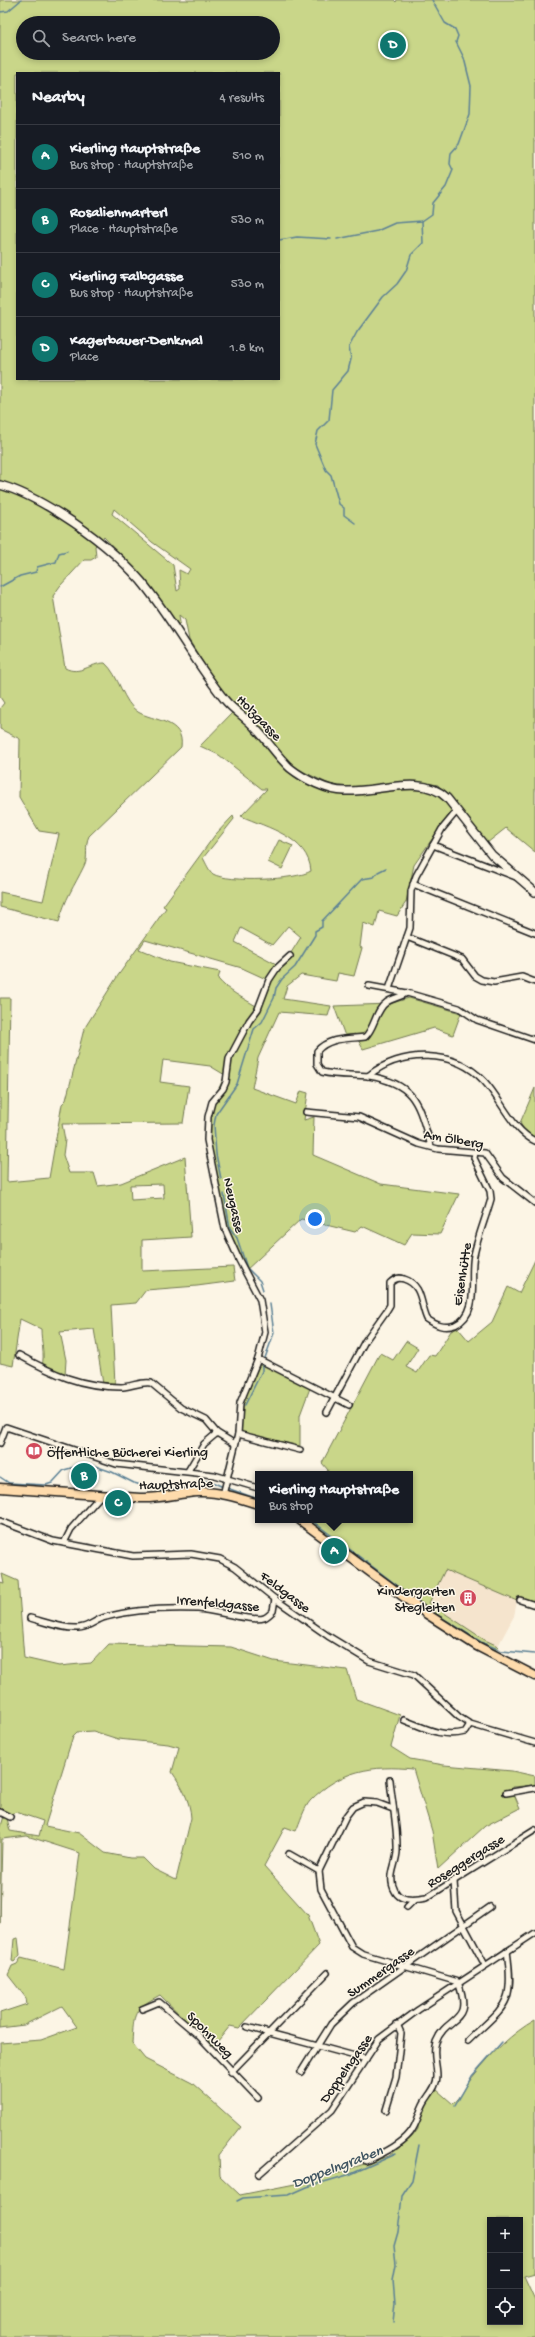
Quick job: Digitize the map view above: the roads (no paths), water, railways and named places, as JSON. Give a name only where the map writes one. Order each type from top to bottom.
[{"type":"main road","name":"Hauptstraße","points":[[0,1488],[84,1493],[118,1497],[161,1498],[198,1492],[223,1495],[255,1503]]},
{"type":"main road","points":[[304,1523],[427,1614],[477,1646],[535,1676]]},
{"type":"street","name":"Holzgasse","points":[[0,485],[38,500],[88,532],[116,556],[156,601],[226,701],[250,722],[280,758],[297,772],[337,791],[428,786],[443,794],[478,840],[497,859],[521,878],[535,892]]},
{"type":"street","points":[[389,989],[410,928],[413,884],[445,824],[457,811]]},
{"type":"street","points":[[433,845],[492,869],[521,878]]},
{"type":"street","points":[[492,869],[497,859]]},
{"type":"street","points":[[413,884],[535,933]]},
{"type":"street","points":[[407,937],[462,959],[474,976],[482,980],[494,982],[522,977],[535,982]]},
{"type":"street","name":"Neugasse","points":[[223,1495],[238,1434],[240,1403],[258,1359],[265,1332],[264,1314],[260,1298],[239,1260],[225,1229],[207,1140],[208,1117],[212,1102],[223,1089],[226,1082],[229,1059],[249,1020],[258,1009],[269,980],[277,968],[290,956]]},
{"type":"street","points":[[369,986],[407,993],[459,1008],[477,1020],[535,1040]]},
{"type":"street","points":[[407,993],[386,1002],[380,1010],[374,1026],[365,1037],[330,1041],[323,1044],[317,1051],[317,1064],[322,1072],[337,1076],[368,1076],[393,1082],[410,1092],[417,1104],[431,1146]]},
{"type":"street","points":[[368,1076],[378,1068],[413,1056],[432,1055],[462,1065],[473,1070],[485,1082],[522,1131],[535,1141]]},
{"type":"street","name":"Am Ölberg","points":[[306,1112],[358,1117],[419,1144],[438,1149],[485,1153],[503,1178],[535,1203]]},
{"type":"street","name":"Eisenhütte","points":[[327,1412],[334,1396],[365,1341],[390,1305],[390,1283],[393,1280],[400,1278],[407,1280],[417,1288],[427,1320],[437,1326],[449,1327],[459,1323],[466,1316],[473,1292],[474,1254],[492,1199],[490,1191],[474,1158],[475,1153]]},
{"type":"street","points":[[19,1355],[60,1377],[94,1386],[123,1388],[151,1383],[181,1408],[206,1420],[217,1433],[235,1444]]},
{"type":"street","points":[[258,1359],[330,1396],[334,1396],[349,1405]]},
{"type":"street","points":[[0,1443],[6,1427],[116,1464],[188,1471],[255,1487]]},
{"type":"street","points":[[188,1471],[204,1444],[217,1433]]},
{"type":"street","points":[[238,1434],[300,1450]]},
{"type":"street","points":[[64,1543],[71,1529],[101,1495]]},
{"type":"street","name":"Feldgasse","points":[[0,1521],[53,1541],[133,1556],[206,1555],[220,1559],[235,1567],[275,1599],[328,1636],[369,1661],[414,1675],[459,1716],[470,1724],[535,1743]]},
{"type":"street","name":"Irrenfeldgasse","points":[[30,1618],[78,1628],[89,1626],[106,1616],[129,1613],[197,1609],[216,1611],[254,1620],[265,1618],[273,1611],[275,1599]]},
{"type":"street","points":[[520,1600],[535,1605]]},
{"type":"street","points":[[404,1720],[439,1734],[452,1735],[464,1732],[470,1724]]},
{"type":"street","name":"Roseggergasse","points":[[390,1780],[397,1852],[391,1879],[395,1892],[403,1898],[414,1900],[426,1898],[535,1830]]},
{"type":"street","points":[[506,1793],[535,1788]]},
{"type":"street","points":[[366,2161],[384,2153],[410,2134],[425,2102],[434,2088],[437,2076],[434,2053],[436,2042],[444,2031],[461,2014],[463,2006],[458,1982],[363,1954],[352,1947],[321,1889],[320,1871],[346,1816],[353,1807],[364,1802],[377,1803],[393,1809]]},
{"type":"street","points":[[0,1812],[10,1817]]},
{"type":"street","points":[[289,1854],[320,1871]]},
{"type":"street","points":[[454,1881],[456,1911],[463,1927],[485,1965]]},
{"type":"street","points":[[407,1907],[414,1900]]},
{"type":"street","name":"Summergasse","points":[[301,2072],[316,2045],[331,2024],[353,2003],[490,1907]]},
{"type":"street","name":"Doppelngasse","points":[[259,2174],[332,2110],[379,2039],[397,2024],[458,1982],[535,1933]]},
{"type":"street","points":[[468,2041],[504,2006],[508,1997],[511,1985],[507,1951]]},
{"type":"street","points":[[231,2072],[327,1973]]},
{"type":"street","name":"Spohrweg","points":[[142,2009],[159,2002],[194,2032],[231,2072],[258,2098]]},
{"type":"street","points":[[386,2110],[396,2077],[401,2033],[397,2024]]},
{"type":"street","points":[[246,2027],[366,2059]]},
{"type":"waterway","points":[[0,12],[8,11],[21,0]]},
{"type":"waterway","points":[[337,239],[377,231],[395,223],[422,221],[432,214],[433,203],[446,187],[453,170],[450,164],[451,153],[459,144],[470,114],[471,86],[464,58],[456,42],[458,36],[455,29],[445,23],[432,0]]},
{"type":"waterway","points":[[355,523],[344,515],[344,508],[339,504],[331,475],[326,470],[315,444],[318,431],[329,420],[332,390],[348,371],[351,359],[349,347],[357,332],[383,297],[397,284],[406,271],[411,255],[423,243],[422,221]]},
{"type":"waterway","points":[[280,240],[297,237],[331,239]]},
{"type":"waterway","points":[[0,587],[20,576],[36,572],[37,567],[56,562],[59,553],[67,551]]},
{"type":"waterway","points":[[221,1179],[216,1154],[214,1125],[216,1114],[237,1084],[254,1029],[262,1022],[274,998],[276,988],[282,979],[295,967],[315,935],[315,931],[322,927],[322,921],[362,879],[374,877],[378,872],[386,868]]},
{"type":"waterway","points":[[224,1194],[230,1228],[237,1238],[247,1268],[260,1281],[263,1290]]},
{"type":"waterway","points":[[265,1358],[274,1333],[270,1304]]},
{"type":"waterway","points":[[245,1405],[262,1371],[262,1365]]},
{"type":"waterway","points":[[0,1477],[9,1483],[46,1485],[52,1483],[64,1470],[78,1466],[95,1466],[112,1472],[134,1483],[166,1492],[204,1481],[210,1481],[223,1487]]},
{"type":"waterway","points":[[227,1488],[255,1498]]},
{"type":"waterway","points":[[315,1523],[431,1611],[481,1642],[502,1651],[535,1654]]},
{"type":"waterway","name":"Doppelngraben","points":[[455,2106],[472,2076],[502,2042]]},
{"type":"waterway","points":[[393,2322],[395,2304],[393,2280],[396,2264],[394,2246],[398,2232],[402,2196],[412,2181],[419,2145]]},
{"type":"waterway","name":"Doppelngraben","points":[[237,2201],[243,2198],[289,2195],[307,2187],[351,2174],[396,2154]]},
{"type":"place","name":"Kagerbauer-Denkmal","points":[[393,45]]},
{"type":"place","name":"Öffentliche Bücherei Kierling","points":[[34,1451]]},
{"type":"place","name":"Rosalienmarterl","points":[[84,1476]]},
{"type":"place","name":"Kierling Falbgasse","points":[[118,1503]]},
{"type":"place","name":"Kierling Hauptstraße","points":[[334,1551]]},
{"type":"place","name":"Kindergarten Stegleiten","points":[[468,1598]]}]
